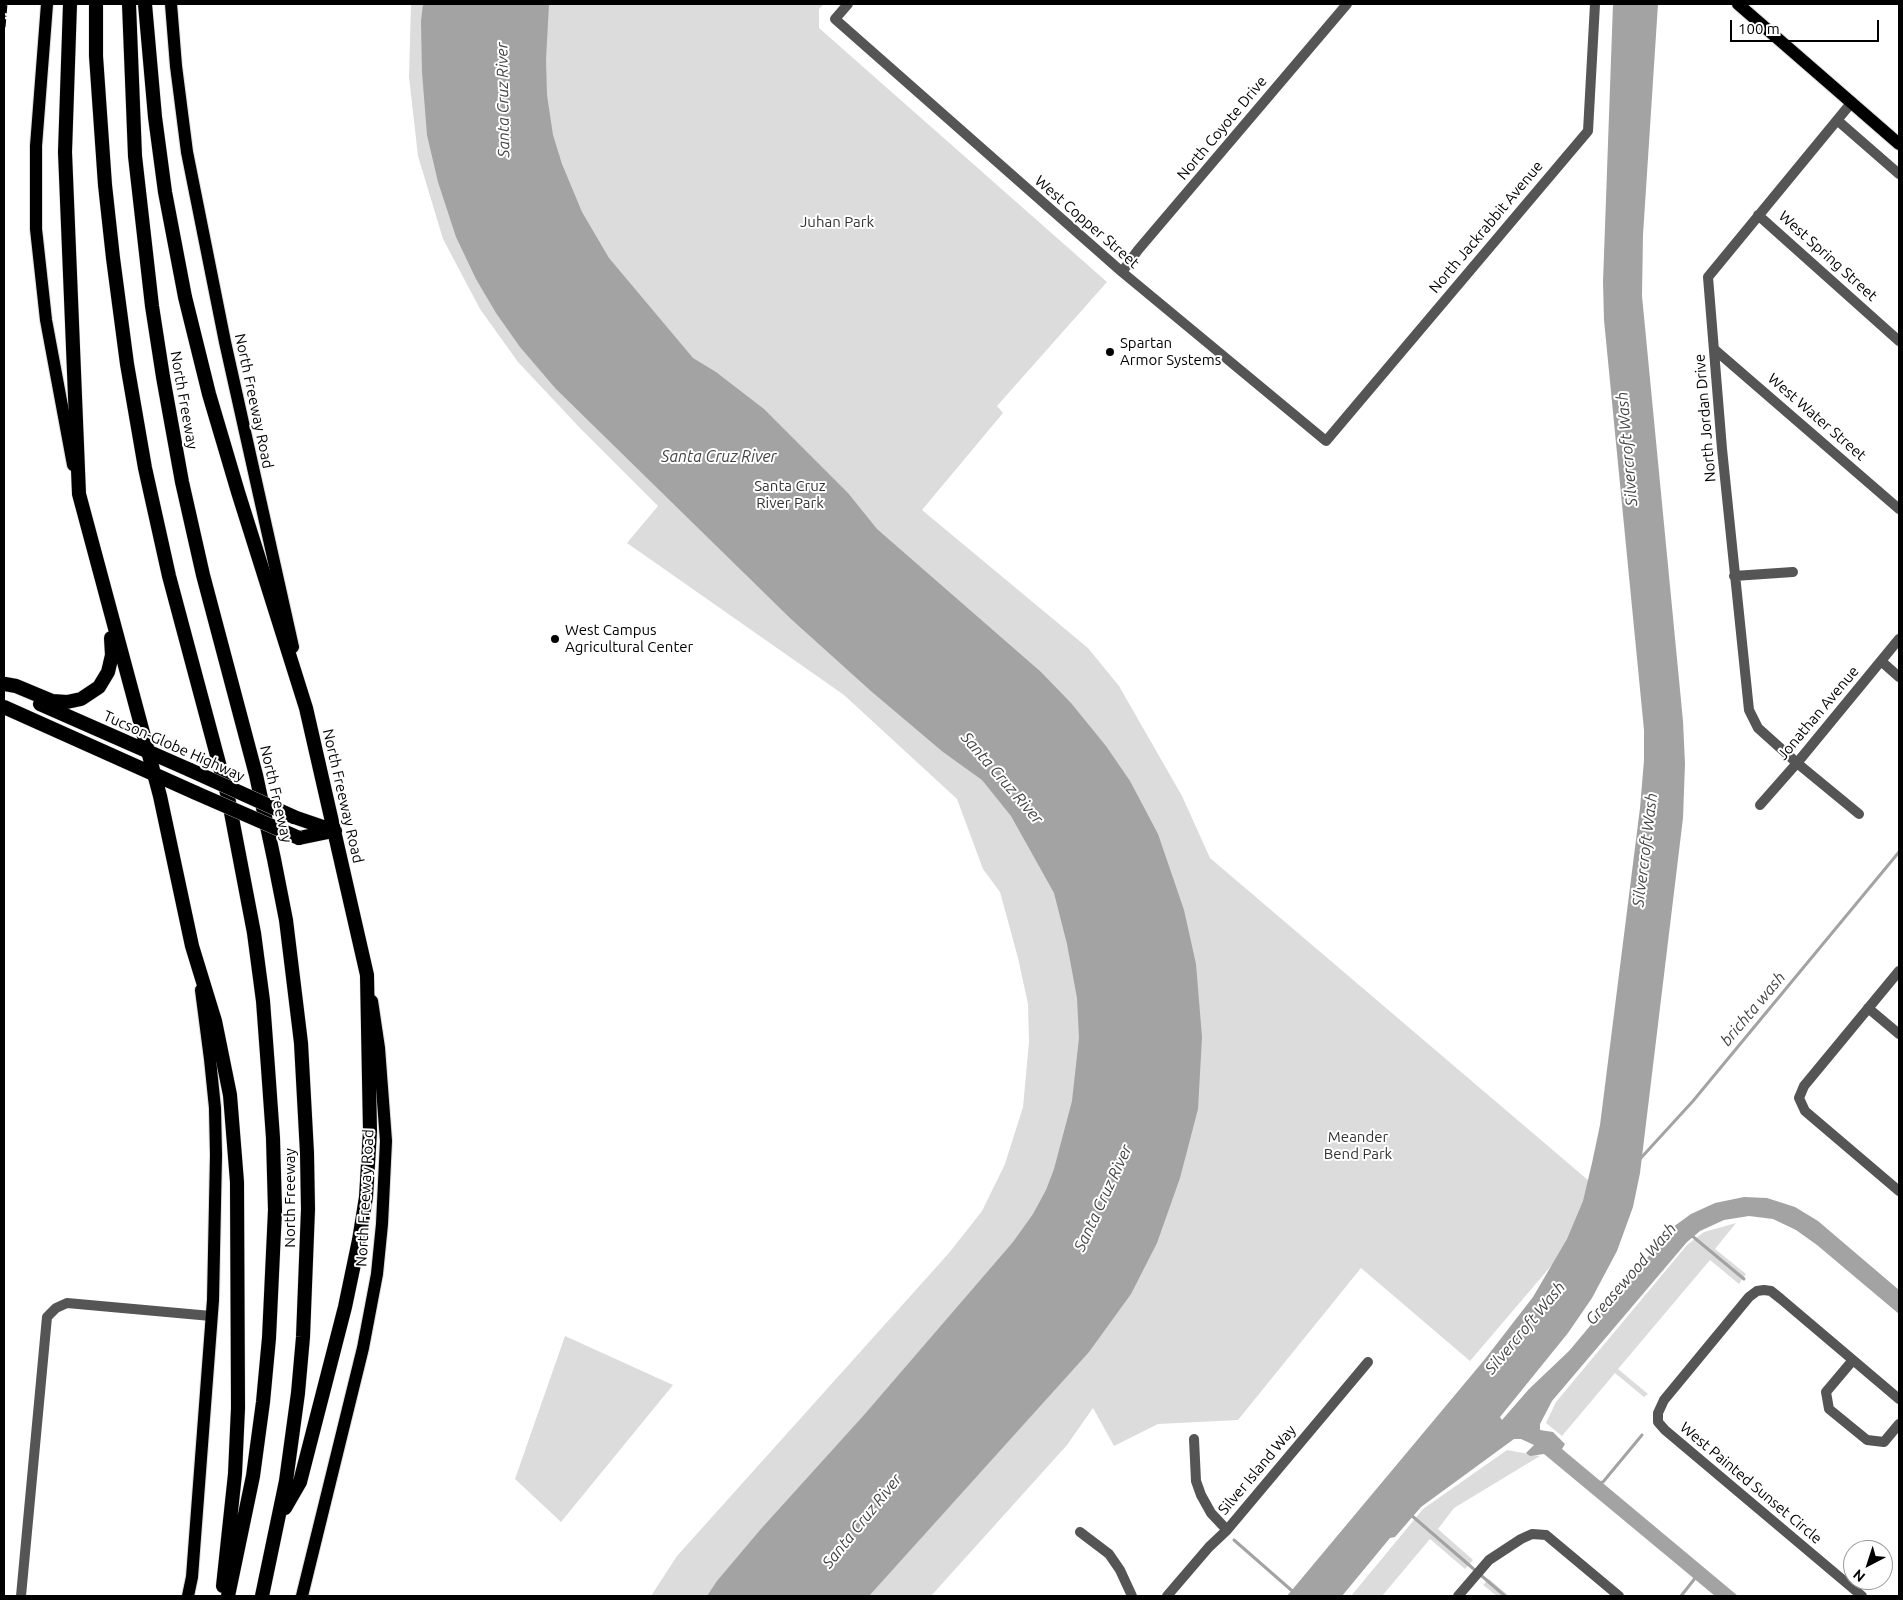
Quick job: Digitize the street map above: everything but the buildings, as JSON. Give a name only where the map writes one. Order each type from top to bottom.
[{"type":"highway","points":[[70,4],[66,89],[66,169],[78,494],[160,796],[192,946],[209,997],[230,1095],[237,1182],[238,1408],[235,1474],[222,1596]]},
{"type":"highway","name":"North Freeway","points":[[96,4],[96,56],[106,185],[126,364],[169,576],[228,797],[254,933],[263,1001],[274,1138],[275,1210],[269,1338],[253,1476],[228,1596]]},
{"type":"highway","name":"North Freeway","points":[[129,4],[135,156],[152,306],[163,377],[188,510],[256,775],[274,859],[286,920],[301,1043],[308,1209],[303,1338],[286,1481],[262,1596]]},
{"type":"highway","points":[[145,4],[155,116],[165,192],[185,297],[209,394],[306,708]]},
{"type":"highway","points":[[4,684],[16,686],[44,699],[59,702],[81,699],[99,687],[108,672],[112,655],[103,586]]},
{"type":"highway","name":"Tucson-Globe Highway","points":[[4,684],[65,716],[147,750],[294,817],[334,830]]},
{"type":"highway","points":[[4,707],[299,838],[334,830]]},
{"type":"highway","name":"North Freeway Road","points":[[306,708],[367,975]]},
{"type":"highway","points":[[279,1517],[300,1482],[345,1307],[366,1197],[370,1130],[367,975]]},
{"type":"main road","points":[[47,4],[36,146],[36,228],[46,320],[78,494]]},
{"type":"main road","name":"North Freeway Road","points":[[171,4],[176,66],[188,160],[225,342],[306,708]]},
{"type":"main road","points":[[1738,4],[1899,144]]},
{"type":"main road","points":[[188,1596],[192,1577],[211,1316],[216,1155],[214,1108],[203,1003],[192,946]]},
{"type":"main road","name":"North Freeway Road","points":[[302,1596],[359,1364],[377,1274],[382,1224],[386,1141],[379,1048],[367,975]]},
{"type":"street","name":"West Copper Street","points":[[848,4],[835,19],[1122,272],[1326,440]]},
{"type":"street","name":"North Coyote Drive","points":[[1122,272],[1138,250],[1346,4]]},
{"type":"street","name":"North Jackrabbit Avenue","points":[[1326,440],[1588,131],[1596,4]]},
{"type":"street","name":"North Jordan Drive","points":[[1852,102],[1708,277],[1734,576],[1749,710],[1758,728],[1859,814]]},
{"type":"street","points":[[1837,120],[1899,174]]},
{"type":"street","name":"West Spring Street","points":[[1758,214],[1899,341]]},
{"type":"street","name":"West Water Street","points":[[1714,349],[1899,508]]},
{"type":"street","points":[[1734,576],[1794,572]]},
{"type":"street","name":"Jonathan Avenue","points":[[1760,805],[1899,639]]},
{"type":"street","points":[[1880,661],[1899,677]]},
{"type":"street","points":[[1899,971],[1804,1086],[1797,1101],[1811,1116],[1899,1191]]},
{"type":"street","points":[[1868,1008],[1899,1034]]},
{"type":"street","name":"West Painted Sunset Circle","points":[[1862,1596],[1654,1419],[1664,1400],[1749,1297],[1764,1287],[1781,1299],[1899,1399]]},
{"type":"street","points":[[21,1596],[47,1317],[56,1308],[67,1303],[211,1316]]},
{"type":"street","points":[[1853,1360],[1826,1392],[1829,1409],[1868,1440],[1884,1442],[1899,1424]]},
{"type":"street","name":"Silver Island Way","points":[[1167,1596],[1209,1547],[1227,1530],[1368,1362]]},
{"type":"street","points":[[1194,1439],[1196,1481],[1201,1495],[1211,1513],[1227,1530]]},
{"type":"street","points":[[1458,1596],[1489,1560],[1521,1539],[1540,1531],[1619,1596]]},
{"type":"street","points":[[1080,1532],[1109,1554],[1120,1570],[1132,1596]]},
{"type":"green space","name":"Santa Cruz River Park","points":[[411,4],[824,4],[819,9],[819,28],[1107,282],[997,406],[1003,413],[922,510],[1088,648],[1119,686],[1182,796],[1210,858],[1609,1198],[1470,1361],[1361,1268],[1238,1420],[1158,1424],[1114,1446],[1093,1408],[1067,1445],[931,1596],[651,1596],[677,1556],[949,1253],[982,1211],[1005,1164],[1023,1107],[1029,1042],[1028,1004],[1000,892],[983,869],[957,799],[844,695],[627,543],[658,506],[579,427],[518,362],[480,309],[443,239],[418,156],[409,77]]},
{"type":"green space","points":[[1736,1223],[1715,1249],[1746,1274],[1739,1284],[1710,1260],[1618,1369],[1648,1394],[1644,1397],[1615,1373],[1562,1436],[1546,1423],[1556,1402],[1687,1245],[1704,1232]]},
{"type":"green space","points":[[565,1336],[673,1385],[561,1522],[515,1479]]},
{"type":"green space","points":[[1507,1450],[1540,1456],[1454,1508],[1438,1529],[1473,1560],[1465,1569],[1430,1539],[1382,1596],[1351,1596],[1423,1509]]},
{"type":"green space","points":[[1489,1579],[1509,1596],[1497,1596],[1483,1585]]},
{"type":"water","name":"Santa Cruz River","points":[[423,4],[549,4],[546,60],[547,95],[553,135],[562,164],[582,212],[609,258],[693,358],[716,372],[764,409],[848,493],[877,529],[1041,672],[1071,703],[1106,746],[1130,781],[1158,834],[1184,910],[1196,964],[1202,1037],[1198,1109],[1180,1178],[1157,1243],[1131,1294],[1089,1352],[869,1596],[707,1596],[717,1581],[760,1530],[864,1415],[1013,1242],[1033,1214],[1046,1190],[1054,1169],[1072,1101],[1079,1038],[1077,998],[1067,944],[1054,893],[1011,816],[982,780],[943,752],[872,692],[791,619],[556,389],[520,347],[496,313],[476,279],[456,237],[438,182],[427,135],[422,72],[421,21]]},
{"type":"water","name":"Silvercroft Wash","points":[[1613,4],[1658,4],[1643,235],[1642,296],[1683,721],[1685,764],[1683,818],[1640,1173],[1633,1207],[1617,1251],[1592,1298],[1568,1333],[1500,1417],[1502,1420],[1529,1389],[1569,1351],[1673,1227],[1691,1214],[1715,1203],[1744,1197],[1767,1198],[1795,1207],[1818,1221],[1899,1290],[1899,1314],[1817,1245],[1796,1230],[1773,1219],[1749,1216],[1724,1220],[1700,1231],[1687,1242],[1552,1401],[1540,1424],[1540,1430],[1553,1432],[1565,1444],[1562,1449],[1738,1596],[1715,1596],[1544,1454],[1530,1456],[1526,1453],[1534,1445],[1521,1439],[1514,1439],[1421,1507],[1395,1537],[1390,1538],[1342,1596],[1287,1596],[1485,1359],[1533,1297],[1567,1239],[1583,1201],[1600,1125],[1640,808],[1644,760],[1644,730],[1604,320],[1603,282]]},
{"type":"waterway","name":"brichta wash","points":[[1640,1159],[1693,1101],[1899,852]]},
{"type":"waterway","points":[[1691,1235],[1744,1279]]},
{"type":"waterway","points":[[1597,1483],[1603,1482],[1642,1435]]},
{"type":"waterway","points":[[1411,1515],[1505,1596]]},
{"type":"waterway","points":[[1234,1540],[1298,1596]]},
{"type":"waterway","points":[[1681,1596],[1696,1577]]},
{"type":"railway","points":[[4,27],[6,4]]},
{"type":"place","name":"Spartan Armor Systems","points":[[1110,352]]},
{"type":"place","name":"West Campus Agricultural Center","points":[[555,639]]},
{"type":"park label","name":"Juhan Park","points":[[837,222]]},
{"type":"park label","name":"Meander Bend Park","points":[[1358,1146]]},
{"type":"water label","name":"Greasewood Wash","points":[[1631,1274]]}]
